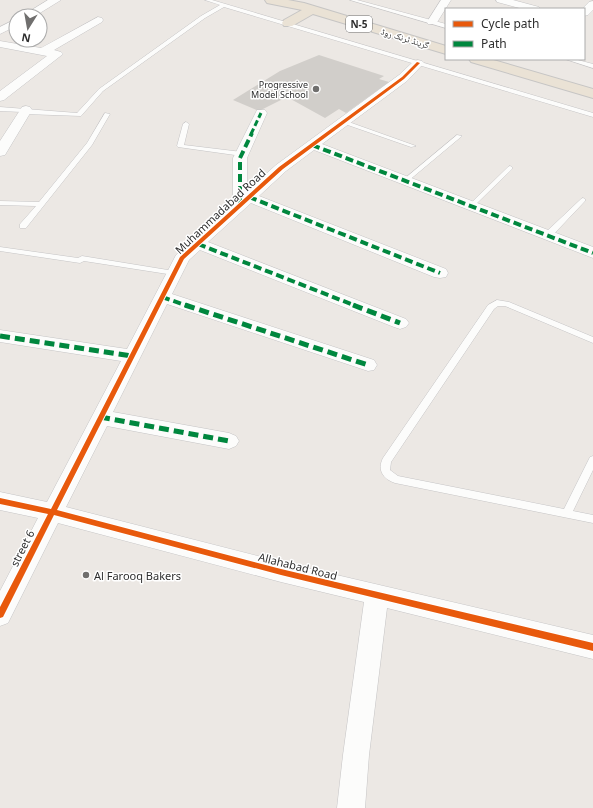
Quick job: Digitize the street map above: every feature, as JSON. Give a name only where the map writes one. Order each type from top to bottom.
[{"type":"highway","name":"گرینڈ ٹرنک روڈ","points":[[271,0],[311,3],[445,37]]},
{"type":"highway","points":[[279,0],[311,3]]},
{"type":"highway","name":"گرینڈ ٹرنک روڈ","points":[[311,3],[445,50]]},
{"type":"highway","points":[[288,23],[311,3]]},
{"type":"highway","points":[[479,60],[593,94]]},
{"type":"highway","points":[[566,65],[593,79]]},
{"type":"street","points":[[42,8],[56,0]]},
{"type":"street","points":[[432,22],[446,0]]},
{"type":"street","points":[[502,0],[531,8]]},
{"type":"street","points":[[585,12],[593,4]]},
{"type":"street","points":[[42,52],[98,20]]},
{"type":"street","points":[[0,96],[57,54],[1,45]]},
{"type":"street","name":"Muhammadabad Road","points":[[52,512],[182,258],[281,168],[403,78],[418,63]]},
{"type":"street","points":[[0,152],[25,111]]},
{"type":"street","points":[[261,113],[240,158],[244,201],[440,273]]},
{"type":"street","points":[[312,145],[593,253]]},
{"type":"street","points":[[198,244],[400,323]]},
{"type":"street","points":[[162,297],[368,366]]},
{"type":"street","points":[[0,336],[132,356]]},
{"type":"street","points":[[100,417],[230,440]]},
{"type":"street","name":"Allahabad Road","points":[[0,501],[52,512],[376,596],[593,647]]},
{"type":"street","name":"street 6","points":[[0,615],[52,512]]},
{"type":"street","points":[[351,808],[356,755],[376,596]]},
{"type":"lane","points":[[207,0],[593,115]]},
{"type":"lane","points":[[352,0],[445,26]]},
{"type":"lane","points":[[0,109],[79,115],[101,90],[203,17],[224,5]]},
{"type":"lane","points":[[566,65],[593,66]]},
{"type":"lane","points":[[22,226],[90,144],[107,114]]},
{"type":"lane","points":[[344,122],[413,146]]},
{"type":"lane","points":[[186,124],[180,146],[242,154]]},
{"type":"lane","points":[[405,181],[459,136]]},
{"type":"lane","points":[[471,206],[510,168]]},
{"type":"lane","points":[[548,235],[583,200]]},
{"type":"lane","points":[[0,203],[40,204]]},
{"type":"lane","points":[[0,249],[80,261],[82,258],[174,273]]},
{"type":"lane","points":[[593,340],[506,304],[497,303],[491,307],[386,462],[385,472],[395,479],[593,519]]},
{"type":"lane","points":[[567,513],[593,460]]},
{"type":"building","name":"Progressive Model School","points":[[319,55],[384,76],[379,79],[389,82],[346,113],[339,109],[325,118],[287,97],[259,111],[233,100],[280,71]]},
{"type":"marked path","points":[[240,206],[240,158],[261,113]]},
{"type":"marked path","points":[[312,145],[593,253]]},
{"type":"marked path","points":[[249,197],[440,273]]},
{"type":"marked path","points":[[198,244],[400,323]]},
{"type":"marked path","points":[[162,297],[368,365]]},
{"type":"marked path","points":[[0,336],[132,356]]},
{"type":"marked path","points":[[100,417],[229,441]]},
{"type":"cycle path","points":[[0,615],[182,258],[281,168],[403,78],[418,63]]},
{"type":"cycle path","points":[[0,501],[52,512],[281,572],[593,647]]},
{"type":"place","name":"Progressive Model School","points":[[316,89]]},
{"type":"place","name":"Al Farooq Bakers","points":[[86,575]]}]
